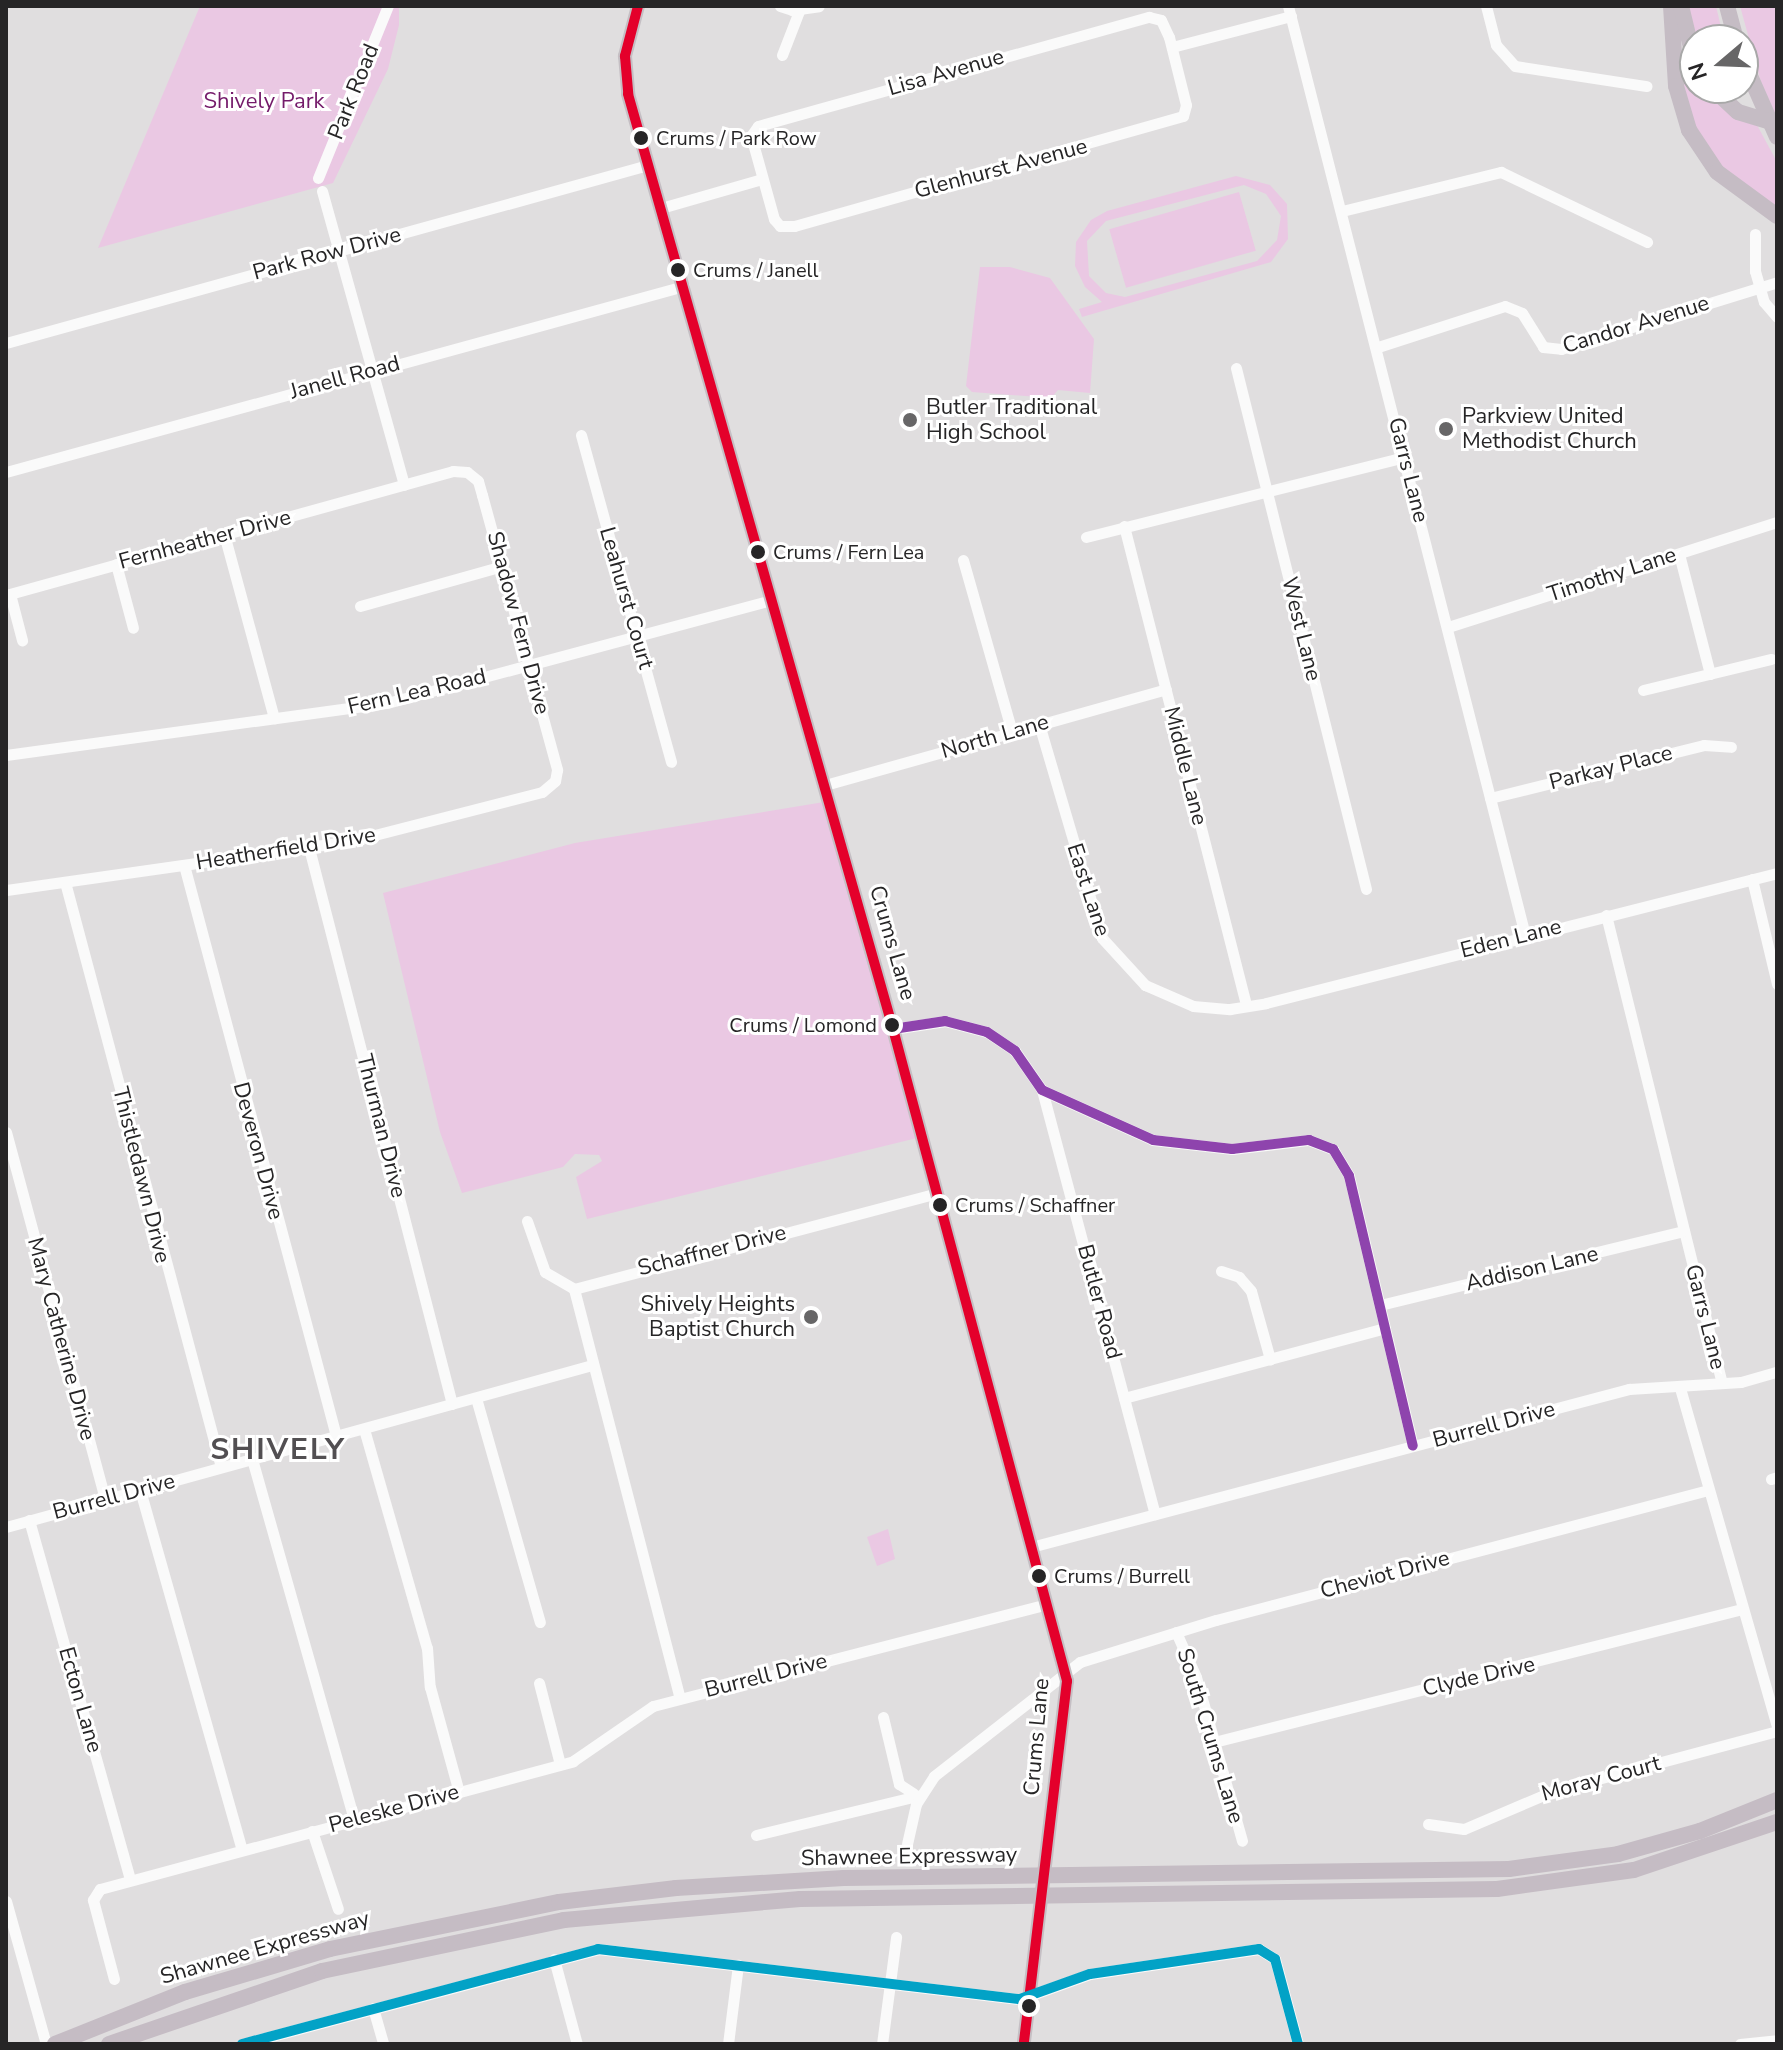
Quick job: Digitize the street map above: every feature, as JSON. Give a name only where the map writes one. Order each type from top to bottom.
[{"type":"highway","points":[[1671,6],[1676,86],[1689,130],[1717,172],[1777,216]]},
{"type":"highway","points":[[1759,99],[1777,137]]},
{"type":"highway","points":[[1729,104],[1738,112],[1777,123]]},
{"type":"highway","name":"Shawnee Expressway","points":[[55,2044],[260,1969],[500,1912],[738,1883],[1531,1867],[1670,1840],[1774,1801]]},
{"type":"highway","name":"Shawnee Expressway","points":[[109,2044],[322,1971],[520,1927],[735,1902],[1457,1891],[1549,1885],[1672,1859],[1776,1822]]},
{"type":"main road","name":"Crums Lane","points":[[638,6],[626,45],[625,76],[893,1029],[1065,1671],[1067,1698],[1024,2044]]},
{"type":"street","name":"Park Road","points":[[318,178],[388,6]]},
{"type":"street","points":[[780,6],[819,6]]},
{"type":"street","points":[[1486,6],[1496,45],[1515,66],[1646,86]]},
{"type":"street","points":[[782,55],[800,8]]},
{"type":"street","points":[[1172,47],[1290,11]]},
{"type":"street","name":"Garrs Lane","points":[[1290,11],[1378,347],[1525,935]]},
{"type":"street","name":"Lisa Avenue","points":[[762,179],[751,136],[762,124],[1149,17],[1161,20],[1172,47]]},
{"type":"street","name":"Glenhurst Avenue","points":[[762,179],[774,219],[787,227],[1153,127],[1183,116],[1186,109],[1172,47]]},
{"type":"street","name":"Park Row Drive","points":[[6,343],[648,165]]},
{"type":"street","points":[[1342,211],[1501,172],[1647,242]]},
{"type":"street","points":[[661,208],[762,179]]},
{"type":"street","points":[[322,191],[404,485]]},
{"type":"street","points":[[1755,234],[1753,256],[1760,287],[1777,317]]},
{"type":"street","name":"Candor Avenue","points":[[1378,347],[1505,306],[1522,313],[1543,347],[1561,349],[1777,282]]},
{"type":"street","name":"Janell Road","points":[[6,472],[684,286]]},
{"type":"street","name":"West Lane","points":[[1236,368],[1366,889]]},
{"type":"street","name":"Leahurst Court","points":[[581,435],[671,762]]},
{"type":"street","points":[[1086,537],[1405,457]]},
{"type":"street","name":"Fernheather Drive","points":[[8,594],[404,485],[467,472]]},
{"type":"street","name":"Shadow Fern Drive","points":[[467,472],[478,481],[530,665],[556,779]]},
{"type":"street","name":"Timothy Lane","points":[[1448,627],[1777,522]]},
{"type":"street","name":"Middle Lane","points":[[1124,526],[1246,1006]]},
{"type":"street","points":[[224,534],[274,718]]},
{"type":"street","points":[[1679,554],[1710,674]]},
{"type":"street","points":[[963,560],[1012,732]]},
{"type":"street","points":[[116,564],[133,628]]},
{"type":"street","points":[[360,606],[502,566]]},
{"type":"street","points":[[8,594],[22,640]]},
{"type":"street","name":"Fern Lea Road","points":[[6,755],[395,702],[772,600]]},
{"type":"street","points":[[1643,690],[1771,659]]},
{"type":"street","name":"North Lane","points":[[825,785],[1166,689]]},
{"type":"street","name":"East Lane","points":[[1039,724],[1092,915],[1108,948],[1134,977],[1167,998],[1213,1009],[1246,1006]]},
{"type":"street","name":"Parkay Place","points":[[1490,798],[1704,745],[1731,747]]},
{"type":"street","name":"Heatherfield Drive","points":[[6,890],[309,848],[542,792],[556,779]]},
{"type":"street","name":"Thurman Drive","points":[[309,848],[452,1404]]},
{"type":"street","name":"Deveron Drive","points":[[184,865],[336,1436]]},
{"type":"street","name":"Eden Lane","points":[[1246,1006],[1777,873]]},
{"type":"street","points":[[1752,879],[1777,984]]},
{"type":"street","name":"Thistledawn Drive","points":[[65,882],[221,1467]]},
{"type":"street","name":"Garrs Lane","points":[[1606,915],[1722,1383],[1680,1388],[1777,1729]]},
{"type":"street","points":[[893,1029],[945,1021],[977,1027],[1015,1051],[1042,1090],[1120,1129],[1170,1144],[1232,1149],[1301,1139],[1327,1145],[1347,1167],[1413,1446]]},
{"type":"street","name":"Butler Road","points":[[1042,1090],[1155,1514]]},
{"type":"street","name":"Mary Catherine Drive","points":[[6,1132],[105,1499]]},
{"type":"street","name":"Schaffner Drive","points":[[574,1289],[937,1193]]},
{"type":"street","points":[[527,1221],[545,1272],[574,1289]]},
{"type":"street","name":"Addison Lane","points":[[1380,1305],[1684,1231]]},
{"type":"street","points":[[1221,1271],[1239,1277],[1251,1291],[1270,1359]]},
{"type":"street","name":"Burrell Drive","points":[[574,1289],[680,1698],[1046,1604]]},
{"type":"street","points":[[1124,1398],[1385,1328]]},
{"type":"street","name":"Burrell Drive","points":[[6,1527],[592,1365]]},
{"type":"street","points":[[1722,1383],[1777,1372]]},
{"type":"street","name":"Burrell Drive","points":[[1031,1547],[1629,1389],[1680,1388]]},
{"type":"street","points":[[476,1398],[540,1622]]},
{"type":"street","points":[[364,1429],[427,1648],[430,1687],[459,1792]]},
{"type":"street","points":[[252,1459],[354,1820]]},
{"type":"street","points":[[140,1490],[242,1850]]},
{"type":"street","name":"Cheviot Drive","points":[[921,1795],[959,1753],[1065,1671],[1176,1632],[1708,1490]]},
{"type":"street","name":"Ecton Lane","points":[[29,1520],[130,1880]]},
{"type":"street","name":"Clyde Drive","points":[[1214,1742],[1742,1609]]},
{"type":"street","name":"South Crums Lane","points":[[1176,1632],[1196,1677],[1242,1841]]},
{"type":"street","points":[[539,1683],[560,1764]]},
{"type":"street","points":[[1042,1686],[1067,1698]]},
{"type":"street","name":"Peleske Drive","points":[[114,1979],[95,1892],[560,1764],[595,1749],[637,1713],[680,1698]]},
{"type":"street","points":[[883,1717],[899,1784],[921,1795]]},
{"type":"street","name":"Moray Court","points":[[1428,1824],[1464,1829],[1553,1791],[1777,1729]]},
{"type":"street","points":[[756,1835],[921,1795]]},
{"type":"street","points":[[907,1844],[921,1795]]},
{"type":"street","points":[[312,1831],[338,1909]]},
{"type":"street","points":[[6,1901],[46,2044]]},
{"type":"street","points":[[882,2044],[896,1937]]},
{"type":"street","points":[[242,2044],[598,1949],[1029,1998],[1090,1974],[1267,1951],[1278,1968],[1298,2044]]},
{"type":"street","points":[[554,1959],[577,2044]]},
{"type":"street","points":[[728,2044],[738,1965]]},
{"type":"street","points":[[373,2008],[383,2044]]},
{"type":"street","points":[[1740,2044],[1777,2040]]},
{"type":"green space","name":"Shively Park","points":[[200,6],[399,6],[399,25],[388,69],[333,183],[98,248]]},
{"type":"green space","points":[[1686,6],[1716,6],[1720,24],[1691,24]]},
{"type":"green space","points":[[1740,6],[1777,6],[1777,118],[1759,75],[1759,24],[1745,24]]},
{"type":"green space","points":[[1687,104],[1722,104],[1757,125],[1777,162],[1777,211],[1747,193],[1705,149]]},
{"type":"green space","points":[[1236,176],[1270,185],[1287,204],[1288,239],[1271,262],[1082,317],[1079,309],[1102,302],[1085,287],[1075,266],[1076,242],[1091,220],[1107,211]],"holes":[[[1244,185],[1266,194],[1281,216],[1277,240],[1257,261],[1125,297],[1106,293],[1089,276],[1087,241],[1106,221]]]},
{"type":"green space","points":[[1239,192],[1256,251],[1126,288],[1109,229]]},
{"type":"green space","points":[[980,267],[1010,267],[1050,278],[1094,339],[1090,393],[1058,390],[1051,398],[972,392],[966,386]]},
{"type":"green space","points":[[824,802],[917,1138],[587,1219],[576,1177],[602,1161],[599,1155],[575,1154],[563,1167],[462,1193],[440,1132],[383,893],[575,843]]},
{"type":"green space","points":[[888,1529],[895,1559],[877,1566],[867,1537]]},
{"type":"transit line","points":[[638,6],[625,56],[628,94],[892,1025],[1067,1681],[1024,2044]]},
{"type":"transit line","points":[[893,1029],[945,1021],[987,1032],[1015,1051],[1042,1090],[1153,1140],[1232,1149],[1309,1140],[1333,1149],[1349,1176],[1413,1446]]},
{"type":"transit line","points":[[242,2044],[598,1949],[1020,1999],[1090,1974],[1259,1949],[1275,1959],[1298,2044]]},
{"type":"place","name":"Crums / Park Row","points":[[641,138]]},
{"type":"place","name":"Crums / Janell","points":[[678,270]]},
{"type":"place","name":"Butler Traditional High School","points":[[910,420]]},
{"type":"place","name":"Parkview United Methodist Church","points":[[1446,429]]},
{"type":"place","name":"Crums / Fern Lea","points":[[758,552]]},
{"type":"place","name":"Crums / Lomond","points":[[892,1025]]},
{"type":"place","name":"Crums / Schaffner","points":[[940,1205]]},
{"type":"place","name":"Shively Heights Baptist Church","points":[[811,1317]]},
{"type":"place","name":"Crums / Burrell","points":[[1039,1576]]},
{"type":"district","name":"SHIVELY","points":[[278,1450]]}]
